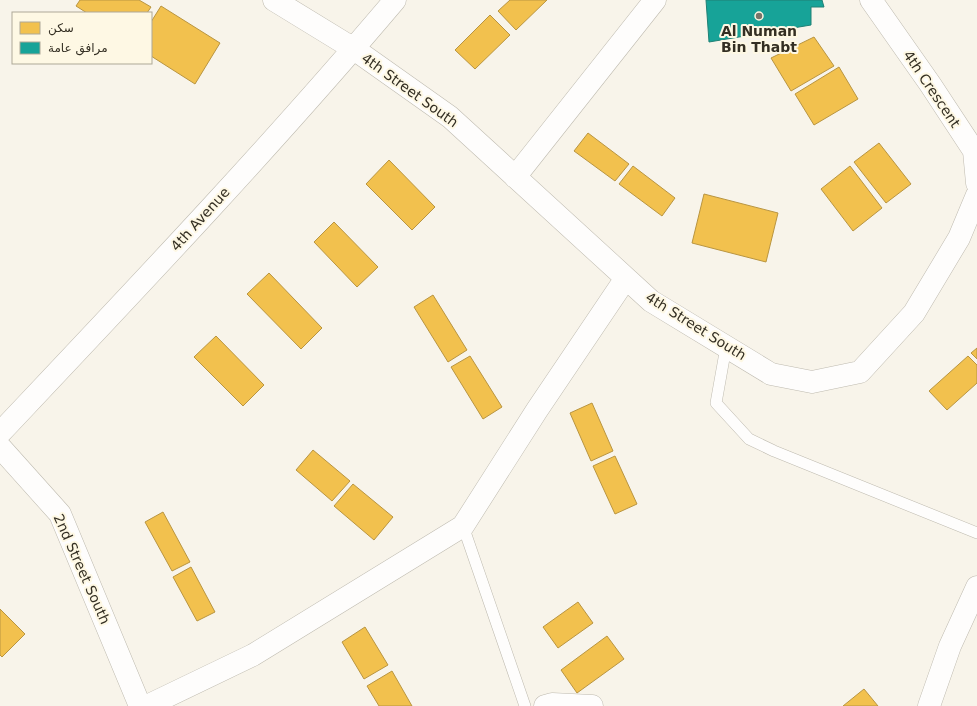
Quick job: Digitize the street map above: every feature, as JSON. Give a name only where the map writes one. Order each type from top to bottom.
[{"type":"street","name":"4th Street South","points":[[274,0],[354,49],[450,117],[651,301],[771,374],[812,382],[860,372],[914,313],[959,238],[977,196]]},
{"type":"street","name":"4th Avenue","points":[[0,433],[167,256],[354,49],[395,0]]},
{"type":"street","points":[[515,177],[655,0]]},
{"type":"street","name":"4th Crescent","points":[[871,0],[974,150],[977,184]]},
{"type":"street","points":[[147,706],[253,655],[463,526],[536,410],[626,278]]},
{"type":"street","name":"2nd Street South","points":[[0,447],[60,514],[140,706]]},
{"type":"street","points":[[929,706],[950,646],[977,587]]},
{"type":"street","points":[[544,706],[552,704],[592,706]]},
{"type":"lane","points":[[726,346],[716,403],[749,439],[774,451],[977,532]]},
{"type":"lane","points":[[463,526],[525,706]]},
{"type":"building: سكن","points":[[80,0],[139,0],[151,7],[148,12],[85,12],[76,6]]},
{"type":"building: سكن","points":[[510,0],[547,0],[516,30],[498,11]]},
{"type":"building: سكن","points":[[161,6],[220,43],[195,84],[152,57],[152,20]]},
{"type":"building: سكن","points":[[490,15],[510,35],[475,69],[455,50]]},
{"type":"building: سكن","points":[[814,37],[834,66],[791,91],[771,58]]},
{"type":"building: سكن","points":[[839,67],[858,99],[814,125],[795,94]]},
{"type":"building: سكن","points":[[588,133],[629,164],[615,181],[574,151]]},
{"type":"building: سكن","points":[[879,143],[911,184],[886,203],[854,162]]},
{"type":"building: سكن","points":[[389,160],[435,207],[412,230],[366,184]]},
{"type":"building: سكن","points":[[633,166],[675,198],[662,216],[619,184]]},
{"type":"building: سكن","points":[[850,166],[882,208],[853,231],[821,189]]},
{"type":"building: سكن","points":[[704,194],[778,213],[766,262],[692,243]]},
{"type":"building: سكن","points":[[334,222],[378,267],[357,287],[314,242]]},
{"type":"building: سكن","points":[[269,273],[322,328],[301,349],[247,294]]},
{"type":"building: سكن","points":[[433,295],[467,350],[448,362],[414,307]]},
{"type":"building: سكن","points":[[216,336],[264,385],[243,406],[194,357]]},
{"type":"building: سكن","points":[[977,348],[977,359],[971,353]]},
{"type":"building: سكن","points":[[470,356],[502,407],[483,419],[451,367]]},
{"type":"building: سكن","points":[[968,356],[977,365],[977,383],[947,410],[929,391]]},
{"type":"building: سكن","points":[[592,403],[613,451],[591,461],[570,413]]},
{"type":"building: سكن","points":[[313,450],[350,481],[332,501],[296,470]]},
{"type":"building: سكن","points":[[615,456],[637,504],[615,514],[593,466]]},
{"type":"building: سكن","points":[[353,484],[393,517],[374,540],[334,506]]},
{"type":"building: سكن","points":[[163,512],[190,562],[172,571],[145,522]]},
{"type":"building: سكن","points":[[191,567],[215,612],[197,621],[173,577]]},
{"type":"building: سكن","points":[[578,602],[593,623],[558,648],[543,627]]},
{"type":"building: سكن","points":[[0,609],[25,634],[2,657],[0,655]]},
{"type":"building: سكن","points":[[365,627],[388,665],[364,679],[342,642]]},
{"type":"building: سكن","points":[[607,636],[624,659],[577,693],[561,670]]},
{"type":"building: سكن","points":[[392,671],[412,706],[379,706],[367,686]]},
{"type":"building: سكن","points":[[864,689],[878,706],[843,706]]},
{"type":"building: مرافق عامة","name":"Al Numan Bin Thabt","points":[[706,0],[822,0],[824,7],[811,7],[811,25],[709,42]]},
{"type":"place","name":"Al Numan Bin Thabt","points":[[759,16]]}]
